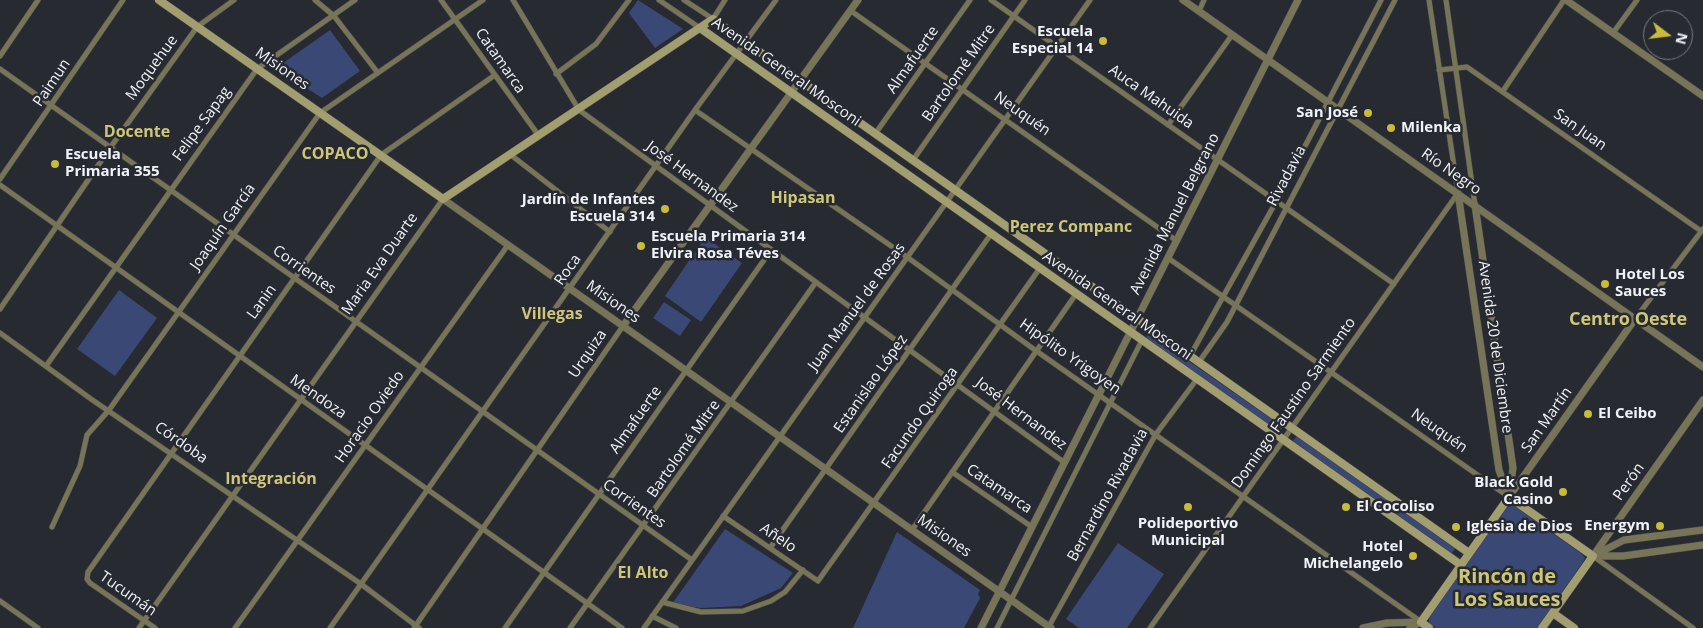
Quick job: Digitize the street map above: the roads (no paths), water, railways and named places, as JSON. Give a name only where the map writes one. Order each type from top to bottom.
[{"type":"main road","name":"Misiones","points":[[159,0],[443,199]]},
{"type":"main road","name":"Maria Eva Duarte","points":[[443,199],[714,19]]},
{"type":"main road","name":"Avenida General Mosconi","points":[[714,19],[1469,554]]},
{"type":"main road","name":"Avenida General Mosconi","points":[[700,28],[1461,565]]},
{"type":"main road","name":"San Martín","points":[[1419,625],[1509,497]]},
{"type":"main road","name":"Neuquén","points":[[1509,497],[1593,556]]},
{"type":"main road","name":"Perón","points":[[1544,627],[1593,556]]},
{"type":"main road","points":[[1553,613],[1574,628]]},
{"type":"main road","name":"Hipólito Yrigoyen","points":[[1419,625],[1429,628]]},
{"type":"street","points":[[0,56],[38,0]]},
{"type":"street","name":"Paimun","points":[[0,179],[123,0]]},
{"type":"street","name":"Moquehue","points":[[0,309],[110,148],[197,27],[234,0]]},
{"type":"street","points":[[315,0],[334,16],[378,73]]},
{"type":"street","name":"Felipe Sapag","points":[[46,366],[257,69],[356,0]]},
{"type":"street","name":"Catamarca","points":[[441,0],[539,136]]},
{"type":"street","name":"Joaquín García","points":[[52,527],[80,466],[87,436],[109,410],[232,234],[320,113],[482,0]]},
{"type":"street","name":"José Hernandez","points":[[514,0],[579,110],[959,384],[1065,463]]},
{"type":"street","points":[[556,74],[596,44],[630,0]]},
{"type":"street","name":"Avenida General Mosconi","points":[[659,0],[700,28]]},
{"type":"street","name":"Avenida General Mosconi","points":[[684,0],[714,19]]},
{"type":"street","name":"Maria Eva Duarte","points":[[714,19],[726,0]]},
{"type":"street","name":"Roca","points":[[330,628],[695,110],[776,0]]},
{"type":"street","name":"Urquiza","points":[[416,627],[623,326],[858,0]]},
{"type":"street","name":"Almafuerte","points":[[875,134],[970,0]]},
{"type":"street","name":"Auca Mahuida","points":[[992,0],[1394,284]]},
{"type":"street","name":"Bartolomé Mitre","points":[[913,160],[1025,0]]},
{"type":"street","name":"Juan Manuel de Rosas","points":[[644,628],[956,190],[1056,45],[1090,0]]},
{"type":"street","name":"Río Negro","points":[[1183,0],[1703,367]]},
{"type":"street","points":[[1199,11],[1204,0]]},
{"type":"street","name":"Avenida Manuel Belgrano","points":[[981,628],[1298,0]]},
{"type":"street","name":"Rivadavia","points":[[1190,356],[1277,200],[1381,0]]},
{"type":"street","name":"Rivadavia","points":[[1200,362],[1227,322],[1395,0]]},
{"type":"street","name":"Avenida 20 de Diciembre","points":[[1429,0],[1499,470],[1509,497]]},
{"type":"street","name":"Avenida 20 de Diciembre","points":[[1446,0],[1513,468],[1509,497]]},
{"type":"street","points":[[1503,91],[1565,0],[1703,96]]},
{"type":"street","points":[[1613,33],[1637,0]]},
{"type":"street","name":"Neuquén","points":[[850,11],[1177,241]]},
{"type":"street","points":[[1168,125],[1232,35]]},
{"type":"street","name":"San Juan","points":[[1439,70],[1467,67],[1702,230]]},
{"type":"street","name":"Corrientes","points":[[0,69],[692,560]]},
{"type":"street","name":"Lanin","points":[[87,579],[88,572],[381,155],[495,75]]},
{"type":"street","name":"Hipólito Yrigoyen","points":[[695,110],[908,257],[1035,350],[1244,496],[1419,625]]},
{"type":"street","points":[[511,155],[610,232]]},
{"type":"street","name":"Mendoza","points":[[0,186],[622,628]]},
{"type":"street","name":"Domingo Faustino Sarmiento","points":[[1150,628],[1458,193]]},
{"type":"street","name":"Maria Eva Duarte","points":[[139,628],[443,199]]},
{"type":"street","name":"Misiones","points":[[443,199],[1049,628]]},
{"type":"street","name":"San Martín","points":[[1509,497],[1635,319],[1702,230]]},
{"type":"street","name":"Estanislao López","points":[[770,548],[991,234]]},
{"type":"street","name":"Horacio Oviedo","points":[[236,628],[508,245]]},
{"type":"street","name":"Almafuerte","points":[[505,628],[771,250]]},
{"type":"street","name":"Neuquén","points":[[1168,258],[1509,497]]},
{"type":"street","name":"Facundo Quiroga","points":[[818,581],[875,504],[1040,268]]},
{"type":"street","name":"Bartolomé Mitre","points":[[570,628],[732,403],[816,282]]},
{"type":"street","points":[[912,530],[1035,350],[1076,294]]},
{"type":"street","name":"Córdoba","points":[[0,333],[360,584],[416,627]]},
{"type":"street","points":[[997,628],[1142,340]]},
{"type":"street","name":"Bernardino Rivadavia","points":[[1049,628],[1156,434],[1196,378]]},
{"type":"street","name":"Perón","points":[[1593,556],[1703,400]]},
{"type":"street","name":"Catamarca","points":[[952,472],[1032,527]]},
{"type":"street","name":"Añelo","points":[[723,516],[818,581]]},
{"type":"street","points":[[1593,556],[1624,540],[1703,530]]},
{"type":"street","points":[[1593,556],[1623,556],[1703,545]]},
{"type":"street","name":"Neuquén","points":[[1593,556],[1693,628]]},
{"type":"street","points":[[662,602],[702,612],[743,611],[771,601],[785,592],[803,570]]},
{"type":"street","name":"Tucumán","points":[[87,579],[155,628]]},
{"type":"street","points":[[0,601],[38,628]]},
{"type":"street","points":[[652,616],[676,628]]},
{"type":"street","points":[[1363,628],[1394,622],[1419,625]]},
{"type":"street","points":[[1410,628],[1419,625]]},
{"type":"place","name":"Escuela Especial 14","points":[[1103,41]]},
{"type":"place","name":"San José","points":[[1368,113]]},
{"type":"place","name":"Milenka","points":[[1391,128]]},
{"type":"place","name":"Escuela Primaria 355","points":[[55,164]]},
{"type":"place","name":"Jardín de Infantes Escuela 314","points":[[665,209]]},
{"type":"place","name":"Escuela Primaria 314 Elvira Rosa Téves","points":[[641,246]]},
{"type":"place","name":"Hotel Los Sauces","points":[[1605,284]]},
{"type":"place","name":"El Ceibo","points":[[1588,414]]},
{"type":"place","name":"Black Gold Casino","points":[[1563,492]]},
{"type":"place","name":"Polideportivo Municipal","points":[[1188,507]]},
{"type":"place","name":"El Cocoliso","points":[[1346,507]]},
{"type":"place","name":"Energym","points":[[1660,526]]},
{"type":"place","name":"Iglesia de Dios","points":[[1456,527]]},
{"type":"place","name":"Hotel Michelangelo","points":[[1413,556]]},
{"type":"district","name":"Docente","points":[[137,132]]},
{"type":"district","name":"COPACO","points":[[335,154]]},
{"type":"district","name":"Hipasan","points":[[803,198]]},
{"type":"district","name":"Perez Companc","points":[[1071,227]]},
{"type":"district","name":"Villegas","points":[[552,314]]},
{"type":"district","name":"Centro Oeste","points":[[1628,320]]},
{"type":"district","name":"Integración","points":[[271,479]]},
{"type":"district","name":"El Alto","points":[[643,573]]},
{"type":"district","name":"Rincón de Los Sauces","points":[[1507,588]]}]
